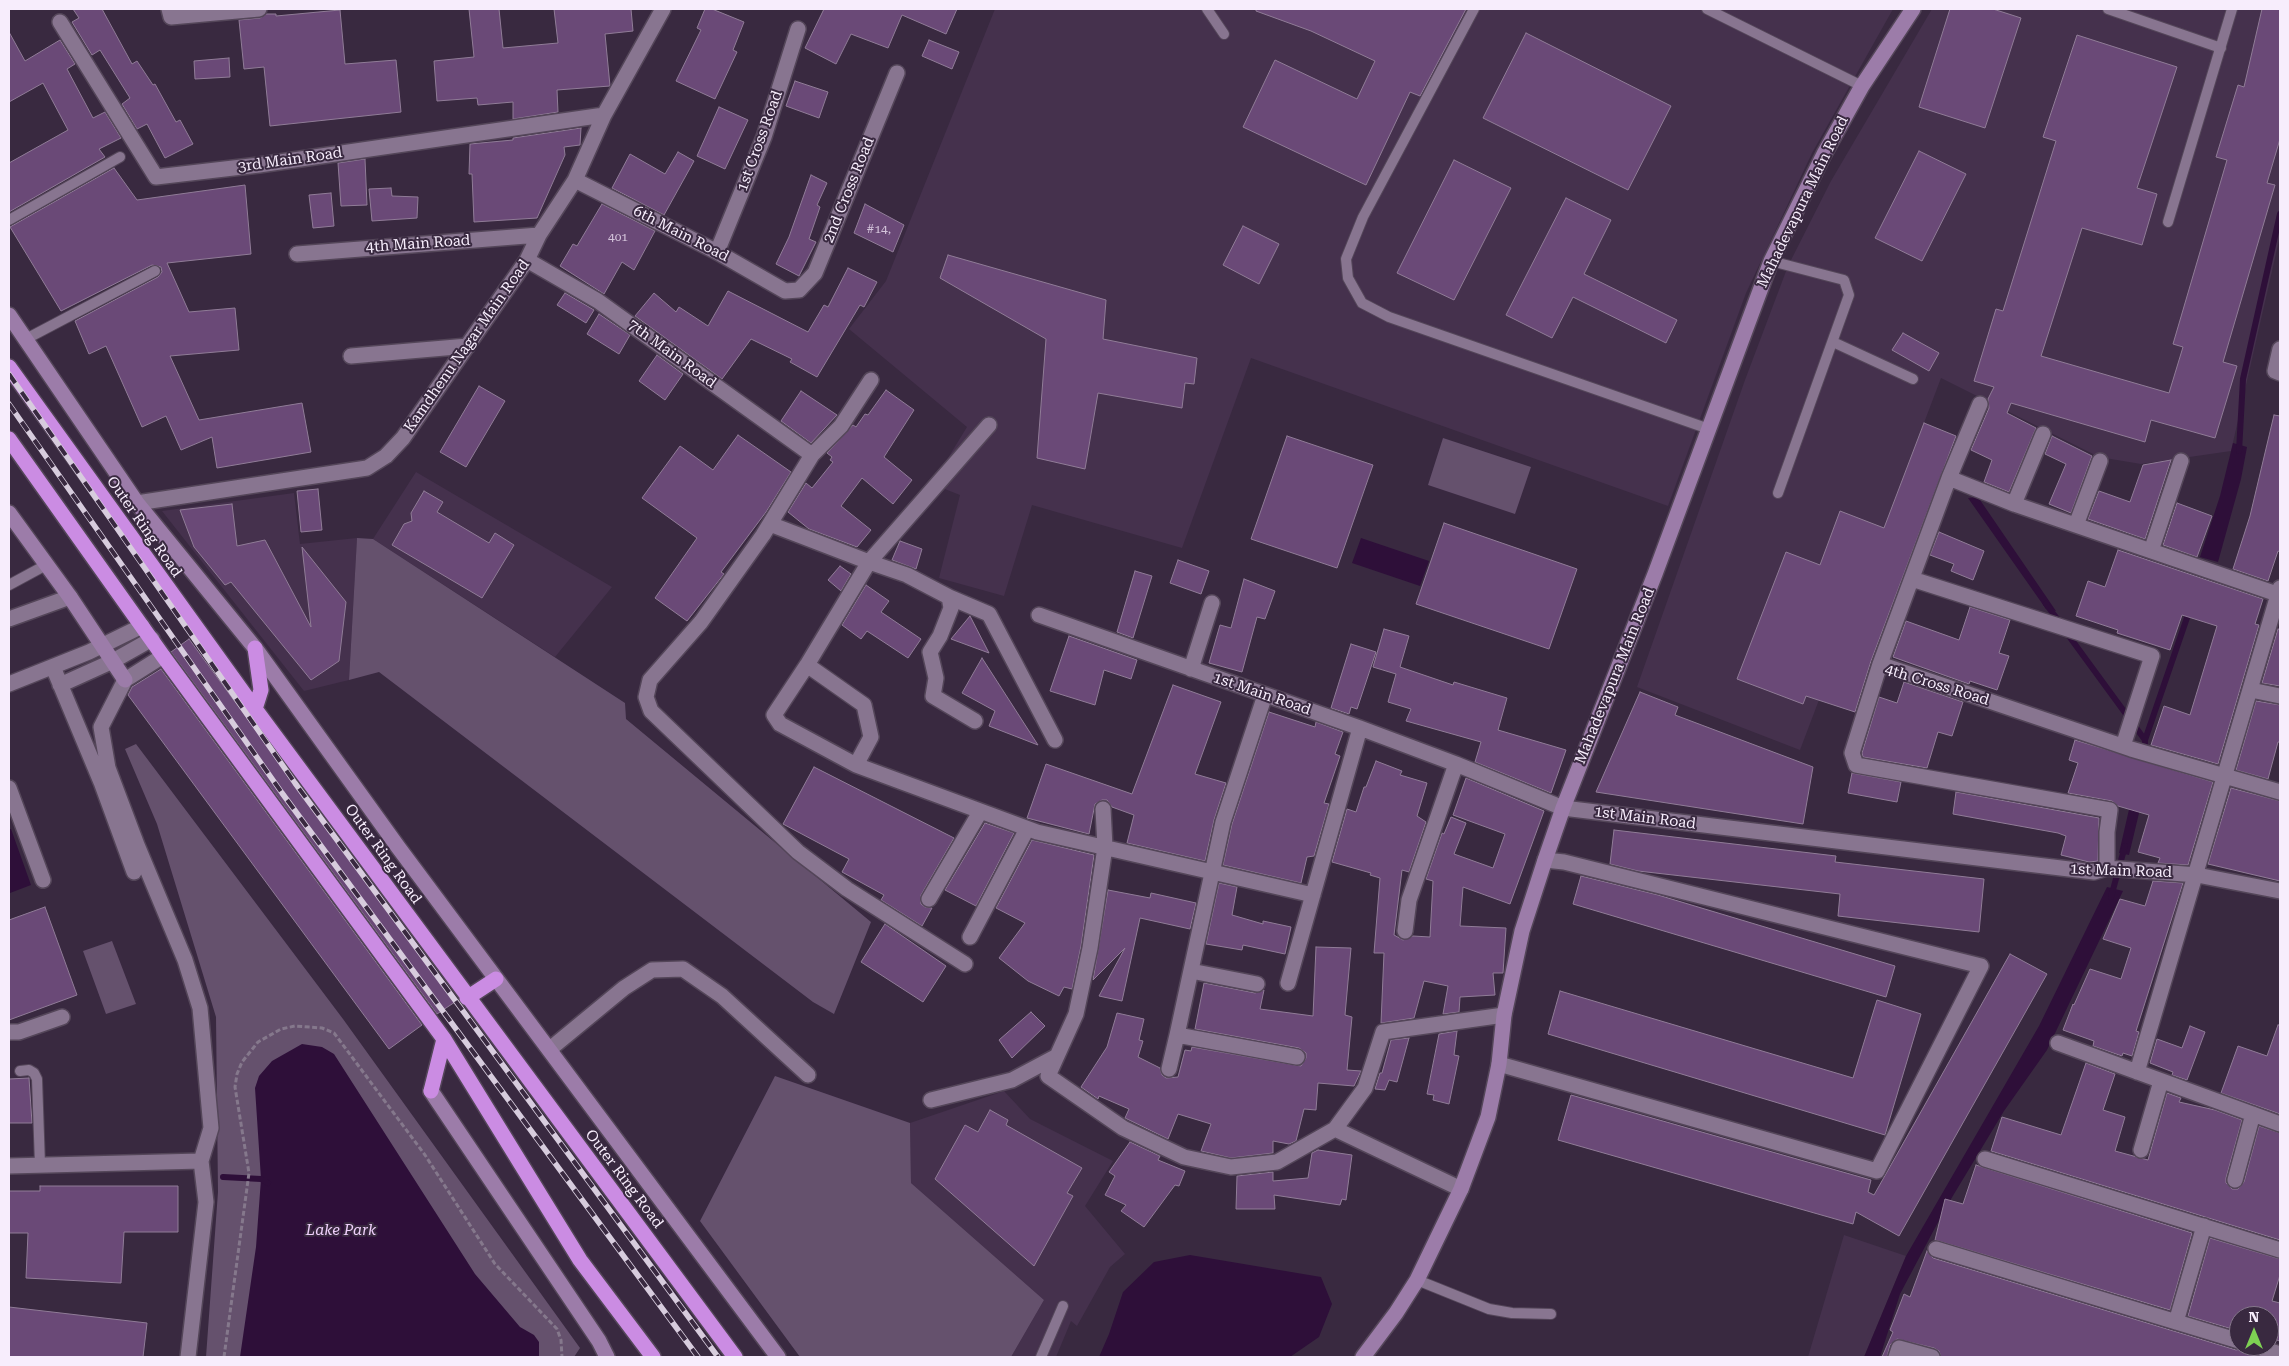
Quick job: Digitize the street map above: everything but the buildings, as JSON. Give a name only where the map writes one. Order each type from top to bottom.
[{"type":"highway","name":"Outer Ring Road","points":[[9,367],[255,710],[735,1357]]},
{"type":"highway","points":[[9,439],[163,656],[444,1039],[580,1260],[653,1357]]},
{"type":"highway","points":[[255,648],[260,690],[255,710]]},
{"type":"highway","points":[[467,998],[496,979]]},
{"type":"highway","points":[[430,1091],[444,1039]]},
{"type":"street","points":[[170,13],[259,9]]},
{"type":"street","name":"Kamdhenu Nagar Main Road","points":[[137,503],[367,468],[386,456],[403,438],[527,260],[540,235],[575,180],[604,115],[663,9]]},
{"type":"street","name":"Mahadevapura Main Road","points":[[1363,1357],[1396,1313],[1417,1280],[1461,1189],[1488,1117],[1499,1064],[1504,1015],[1522,931],[1545,860],[1563,808],[1655,574],[1771,261],[1824,154],[1862,86],[1913,9]]},
{"type":"street","name":"3rd Main Road","points":[[60,22],[156,177],[259,165],[604,115]]},
{"type":"street","name":"1st Cross Road","points":[[717,252],[764,137],[798,30]]},
{"type":"street","name":"2nd Cross Road","points":[[785,291],[799,290],[815,273],[897,73]]},
{"type":"street","name":"6th Main Road","points":[[575,180],[717,252],[785,291]]},
{"type":"street","name":"4th Main Road","points":[[297,254],[540,235]]},
{"type":"street","name":"7th Main Road","points":[[527,260],[598,301],[812,455]]},
{"type":"street","points":[[9,315],[137,503],[255,648],[496,979],[778,1357]]},
{"type":"street","points":[[351,356],[468,346]]},
{"type":"street","points":[[2280,349],[2275,371],[2280,373]]},
{"type":"street","points":[[871,380],[841,426],[812,455],[770,524],[701,622],[650,680],[646,697],[651,710],[798,852],[847,889],[965,964]]},
{"type":"street","points":[[1880,664],[1949,478],[1980,404]]},
{"type":"street","points":[[989,425],[869,562],[807,665],[774,715],[780,724],[856,765],[1026,829],[1313,895]]},
{"type":"street","points":[[2014,504],[2043,434]]},
{"type":"street","points":[[2076,525],[2100,462]]},
{"type":"street","points":[[2151,551],[2181,462]]},
{"type":"street","points":[[1949,478],[2014,504],[2280,593],[2138,1072]]},
{"type":"street","points":[[10,517],[70,597],[125,680]]},
{"type":"street","points":[[770,524],[907,575],[949,597],[989,614],[1055,740]]},
{"type":"street","points":[[1912,578],[2152,656],[2134,710],[2127,743]]},
{"type":"street","points":[[9,619],[70,597]]},
{"type":"street","points":[[949,597],[951,608],[940,636],[930,652],[936,678],[933,696],[974,721]]},
{"type":"street","points":[[1191,669],[1212,603]]},
{"type":"street","name":"1st Main Road","points":[[1039,615],[1360,728],[1456,764],[1563,808],[2094,872],[2107,868],[2197,875],[2280,891]]},
{"type":"street","points":[[9,684],[102,646],[142,626]]},
{"type":"street","points":[[60,685],[113,661],[152,639]]},
{"type":"street","points":[[163,656],[125,680],[101,727],[108,768],[184,960],[200,1008],[211,1128],[201,1161],[206,1202],[188,1357]]},
{"type":"street","name":"4th Cross Road","points":[[2107,868],[2107,832],[2110,810],[1856,765],[1852,753],[1880,664],[2127,743],[2156,756],[2280,792]]},
{"type":"street","points":[[807,665],[864,705],[871,737],[856,765]]},
{"type":"street","points":[[53,667],[101,782],[134,872]]},
{"type":"street","points":[[2250,690],[2280,696]]},
{"type":"street","points":[[1169,1069],[1178,1035],[1223,822],[1265,695]]},
{"type":"street","points":[[1288,983],[1360,728]]},
{"type":"street","points":[[1405,931],[1408,900],[1456,764]]},
{"type":"street","points":[[9,788],[43,880]]},
{"type":"street","points":[[1103,808],[1105,847],[1081,995],[1076,1014],[1048,1076],[1123,1128],[1184,1157],[1231,1167],[1277,1162],[1335,1129],[1365,1088],[1383,1032],[1504,1015]]},
{"type":"street","points":[[929,899],[980,812]]},
{"type":"street","points":[[970,937],[1026,829]]},
{"type":"street","points":[[1499,1064],[1876,1171],[1981,966],[1564,862],[1545,860]]},
{"type":"street","points":[[550,1050],[624,988],[652,970],[683,969],[722,996],[808,1075]]},
{"type":"street","points":[[1191,971],[1257,984]]},
{"type":"street","points":[[9,1032],[19,1032],[62,1016]]},
{"type":"street","points":[[1178,1035],[1297,1057]]},
{"type":"street","points":[[2058,1043],[2280,1124]]},
{"type":"street","points":[[932,1100],[1012,1080],[1057,1056]]},
{"type":"street","points":[[2141,1150],[2161,1081]]},
{"type":"street","points":[[430,1091],[599,1341],[607,1357]]},
{"type":"street","points":[[2235,1180],[2253,1114]]},
{"type":"street","points":[[1335,1129],[1461,1189]]},
{"type":"street","points":[[1985,1159],[2280,1250]]},
{"type":"street","points":[[9,1166],[201,1161]]},
{"type":"street","points":[[2176,1322],[2204,1226]]},
{"type":"street","points":[[1936,1249],[2229,1338]]},
{"type":"street","points":[[1896,1357],[1900,1348],[1932,1357]]},
{"type":"lane","points":[[1207,9],[1224,34]]},
{"type":"lane","points":[[1474,9],[1363,217],[1346,259],[1348,278],[1362,303],[1390,317],[1709,429]]},
{"type":"lane","points":[[1707,9],[1862,86]]},
{"type":"lane","points":[[2108,9],[2221,48]]},
{"type":"lane","points":[[2168,222],[2232,9]]},
{"type":"lane","points":[[9,220],[120,157]]},
{"type":"lane","points":[[1771,261],[1844,280],[1850,295],[1778,493]]},
{"type":"lane","points":[[26,339],[155,271]]},
{"type":"lane","points":[[1833,342],[1913,379]]},
{"type":"lane","points":[[9,585],[46,565]]},
{"type":"lane","points":[[20,1071],[29,1070],[34,1073],[37,1079],[40,1166]]},
{"type":"lane","points":[[1417,1280],[1489,1309],[1512,1313],[1551,1314]]},
{"type":"lane","points":[[1041,1357],[1063,1306]]},
{"type":"path","points":[[224,1357],[249,1173],[235,1087],[237,1074],[242,1062],[258,1042],[281,1029],[295,1026],[322,1028],[334,1033],[425,1155],[495,1264],[557,1329],[561,1340],[562,1357]]},
{"type":"shaded area","points":[[995,9],[1893,9],[1812,153],[1746,293],[1668,506],[1251,358],[1182,548],[1032,505],[1004,596],[939,578],[960,495],[932,484],[967,427],[849,329],[886,281]]},
{"type":"shaded area","points":[[1932,9],[2280,9],[2280,236],[2231,451],[2141,464],[2099,457],[1941,378],[1800,750],[1637,687],[1745,380],[1788,266],[1831,181]]},
{"type":"shaded area","points":[[2233,443],[2247,447],[2241,479],[2218,562],[2200,557],[2220,496]]},
{"type":"shaded area","points":[[416,472],[612,587],[555,657],[373,539]]},
{"type":"shaded area","points":[[294,493],[300,544],[357,538],[349,680],[304,691],[162,511]]},
{"type":"shaded area","points":[[1978,497],[2056,611],[2046,609],[1968,498]]},
{"type":"shaded area","points":[[1361,538],[1429,561],[1420,586],[1352,563]]},
{"type":"shaded area","points":[[2130,756],[2151,763],[2129,855],[2119,853],[2136,779],[2124,773]]},
{"type":"shaded area","points":[[9,829],[11,829],[31,885],[10,893]]},
{"type":"shaded area","points":[[2107,887],[2123,891],[2047,1050],[2004,1111],[1945,1209],[1900,1294],[1880,1357],[1864,1357],[1906,1256],[2039,1026]]},
{"type":"shaded area","points":[[302,1044],[322,1047],[334,1054],[475,1274],[520,1327],[534,1335],[539,1342],[539,1357],[240,1357],[256,1247],[261,1179],[255,1088],[259,1076],[272,1061]]},
{"type":"shaded area","points":[[1004,1091],[1030,1119],[1113,1161],[1085,1206],[1125,1254],[1110,1267],[1077,1326],[1071,1321],[1056,1357],[1011,1357],[1044,1300],[911,1183],[910,1123]]},
{"type":"shaded area","points":[[1844,1235],[1906,1256],[1864,1357],[1808,1357]]},
{"type":"shaded area","points":[[1190,1255],[1321,1277],[1332,1304],[1319,1337],[1290,1357],[1099,1357],[1123,1292],[1154,1262]]},
{"type":"green space","points":[[1443,438],[1531,467],[1515,514],[1428,485]]},
{"type":"green space","points":[[357,538],[373,539],[625,703],[626,719],[871,922],[834,1014],[813,1002],[379,672],[349,680]]},
{"type":"green space","name":"Lake Park","points":[[136,744],[343,1019],[580,1348],[574,1357],[206,1357],[218,1192],[216,1017],[157,824],[125,749]]},
{"type":"green space","points":[[112,941],[136,1004],[106,1014],[83,951]]},
{"type":"green space","points":[[775,1076],[910,1123],[911,1183],[1044,1300],[1011,1357],[800,1357],[700,1221]]},
{"type":"waterway","points":[[2239,451],[2243,379],[2280,214]]},
{"type":"waterway","points":[[2046,604],[2061,624]]},
{"type":"waterway","points":[[2145,753],[2145,740],[2190,609]]},
{"type":"waterway","points":[[2066,632],[2145,740]]},
{"type":"waterway","points":[[2111,897],[2125,846]]},
{"type":"waterway","points":[[223,1177],[261,1179],[268,1183]]},
{"type":"railway","points":[[9,374],[295,783],[718,1357]]},
{"type":"railway","points":[[9,404],[282,793],[698,1357]]}]
